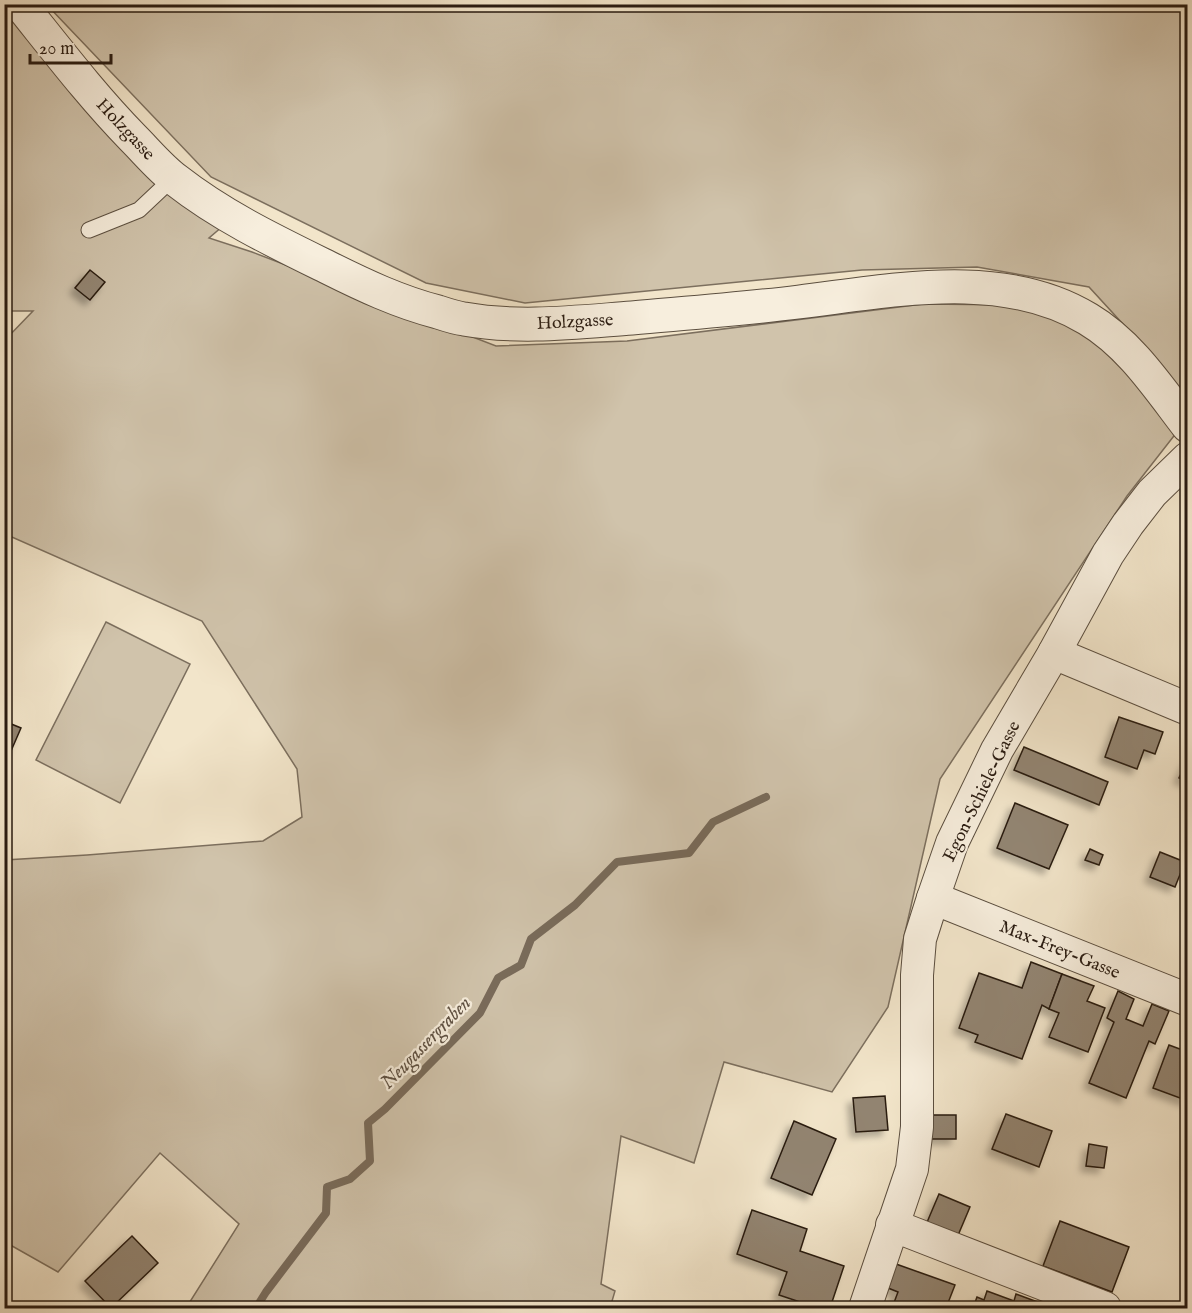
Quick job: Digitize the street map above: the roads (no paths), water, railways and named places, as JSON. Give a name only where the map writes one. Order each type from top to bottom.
[{"type":"street","name":"Holzgasse","points":[[20,4],[112,116],[173,178],[213,207],[268,238],[369,288],[418,307],[464,319],[512,324],[582,322],[752,308],[932,287],[985,288],[1024,292],[1059,304],[1088,318],[1115,338],[1141,365],[1188,426]]},
{"type":"street","name":"Egon-Schiele-Gasse","points":[[865,1308],[912,1169],[917,1127],[917,975],[920,939],[952,843],[997,750],[1108,554],[1152,493],[1188,458]]},
{"type":"street","points":[[1054,653],[1188,709]]},
{"type":"street","name":"Max-Frey-Gasse","points":[[933,898],[1188,1000]]},
{"type":"street","points":[[892,1225],[1105,1308]]},
{"type":"lane","points":[[89,230],[139,210],[173,178]]},
{"type":"waterway","name":"Neugassergraben","points":[[256,1308],[326,1213],[327,1187],[350,1179],[370,1161],[368,1123],[385,1109],[480,1013],[498,978],[521,965],[531,939],[575,905],[617,862],[689,853],[713,822],[766,797]]}]
